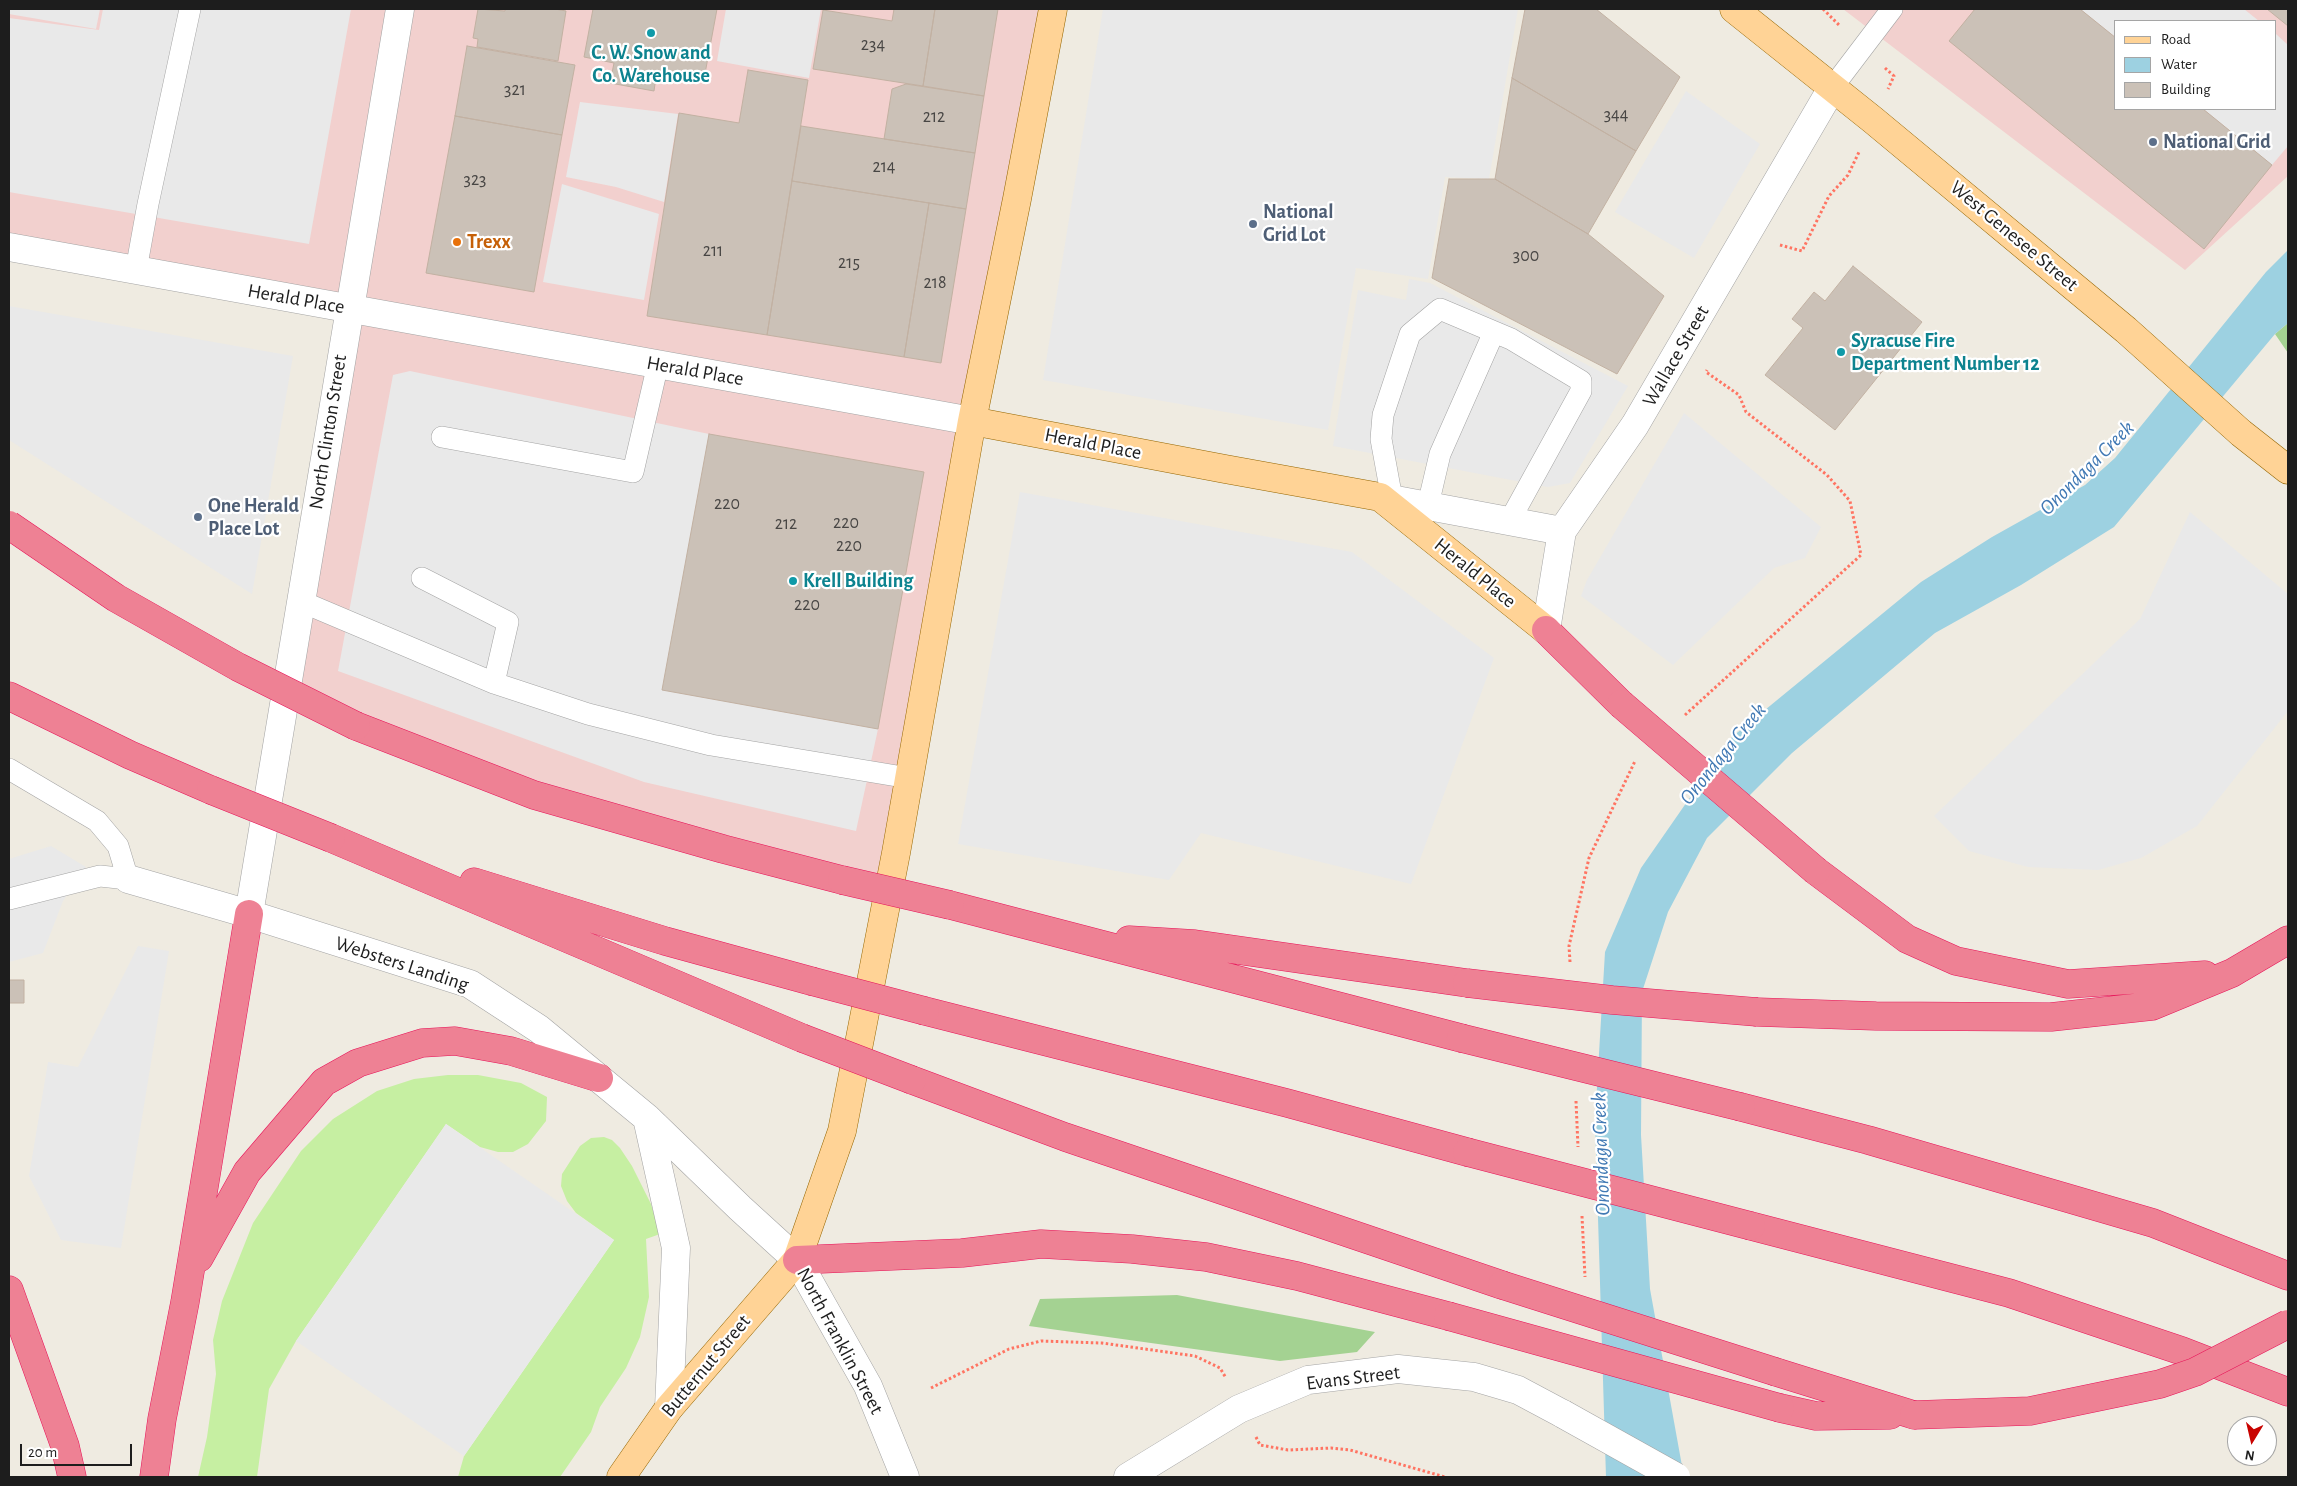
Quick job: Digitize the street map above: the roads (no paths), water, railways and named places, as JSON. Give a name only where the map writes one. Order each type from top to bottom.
[{"type":"highway","points":[[9,525],[116,598],[238,667],[356,726],[534,795],[723,849],[842,880],[950,905],[1461,1038],[1868,1140],[2153,1223],[2288,1276]]},
{"type":"highway","points":[[1546,630],[1621,704],[1816,871],[1907,939],[1956,961],[2068,984],[2121,982],[2232,973]]},
{"type":"highway","points":[[9,696],[130,755],[211,790],[331,838],[802,1038],[912,1080],[1065,1137],[1502,1285],[1914,1415]]},
{"type":"highway","points":[[331,838],[665,940],[810,981],[1287,1103],[1467,1152],[2009,1293],[2182,1352],[2288,1392]]},
{"type":"highway","points":[[154,1477],[162,1419],[185,1302],[249,914]]},
{"type":"highway","points":[[1066,936],[1195,944],[1467,983],[1612,1000],[1757,1012],[1876,1016],[2052,1017],[2152,1006],[2232,973],[2288,940]]},
{"type":"highway","points":[[185,1302],[199,1258],[248,1172],[324,1082],[358,1063],[422,1043],[455,1041],[511,1051],[599,1078]]},
{"type":"highway","points":[[797,1260],[962,1253],[1041,1244],[1132,1249],[1206,1258],[1297,1276],[1780,1408],[1816,1416],[2030,1411],[2160,1384],[2195,1372],[2288,1324]]},
{"type":"highway","points":[[9,1290],[65,1446],[72,1477]]},
{"type":"main road","points":[[797,1260],[842,1131],[909,778],[972,421],[1053,9]]},
{"type":"main road","name":"West Genesee Street","points":[[1734,9],[2126,330],[2241,433],[2288,470]]},
{"type":"main road","name":"Herald Place","points":[[972,421],[1225,470],[1386,498],[1546,630]]},
{"type":"main road","name":"Butternut Street","points":[[621,1477],[669,1408],[797,1260]]},
{"type":"street","name":"North Clinton Street","points":[[249,914],[400,9]]},
{"type":"street","name":"Wallace Street","points":[[1546,630],[1562,531],[1635,425],[1832,88]]},
{"type":"street","name":"Herald Place","points":[[9,247],[972,421]]},
{"type":"street","name":"Herald Place","points":[[1386,498],[1562,531]]},
{"type":"street","name":"Websters Landing","points":[[128,879],[249,914],[470,984],[539,1029],[647,1118],[797,1260]]},
{"type":"street","points":[[647,1118],[676,1248],[669,1408]]},
{"type":"street","name":"North Franklin Street","points":[[797,1260],[868,1386],[905,1477]]},
{"type":"street","name":"Evans Street","points":[[1128,1477],[1239,1409],[1308,1380],[1398,1369],[1474,1377],[1518,1390],[1676,1477]]},
{"type":"lane","points":[[136,270],[150,194],[190,9]]},
{"type":"lane","points":[[1832,88],[1892,9]]},
{"type":"lane","points":[[1386,498],[1381,439],[1383,415],[1410,334],[1440,309],[1511,339],[1581,381],[1581,391],[1510,520]]},
{"type":"lane","points":[[1428,506],[1440,454],[1494,332]]},
{"type":"lane","points":[[442,436],[633,472],[658,364]]},
{"type":"lane","points":[[422,578],[508,622],[494,683]]},
{"type":"lane","points":[[300,601],[494,683],[588,714],[711,745],[909,778]]},
{"type":"lane","points":[[9,769],[97,821],[118,846],[128,879]]},
{"type":"lane","name":"Websters Landing","points":[[9,899],[100,876],[128,879]]},
{"type":"water","name":"Onondaga Creek","points":[[2288,250],[2288,323],[2275,334],[2114,527],[2021,585],[1935,633],[1792,753],[1707,838],[1668,912],[1642,992],[1641,1135],[1650,1289],[1684,1477],[1606,1477],[1595,1121],[1605,952],[1641,868],[1732,737],[1921,582],[1992,537],[2085,485],[2115,458],[2266,272]]},
{"type":"place","name":"C. W. Snow and Co. Warehouse","points":[[651,33]]},
{"type":"place","name":"National Grid","points":[[2153,142]]},
{"type":"place","name":"National Grid Lot","points":[[1253,224]]},
{"type":"place","name":"Trexx","points":[[457,242]]},
{"type":"place","name":"Syracuse Fire Department Number 12","points":[[1841,352]]},
{"type":"place","name":"One Herald Place Lot","points":[[198,517]]},
{"type":"place","name":"Krell Building","points":[[793,581]]}]
